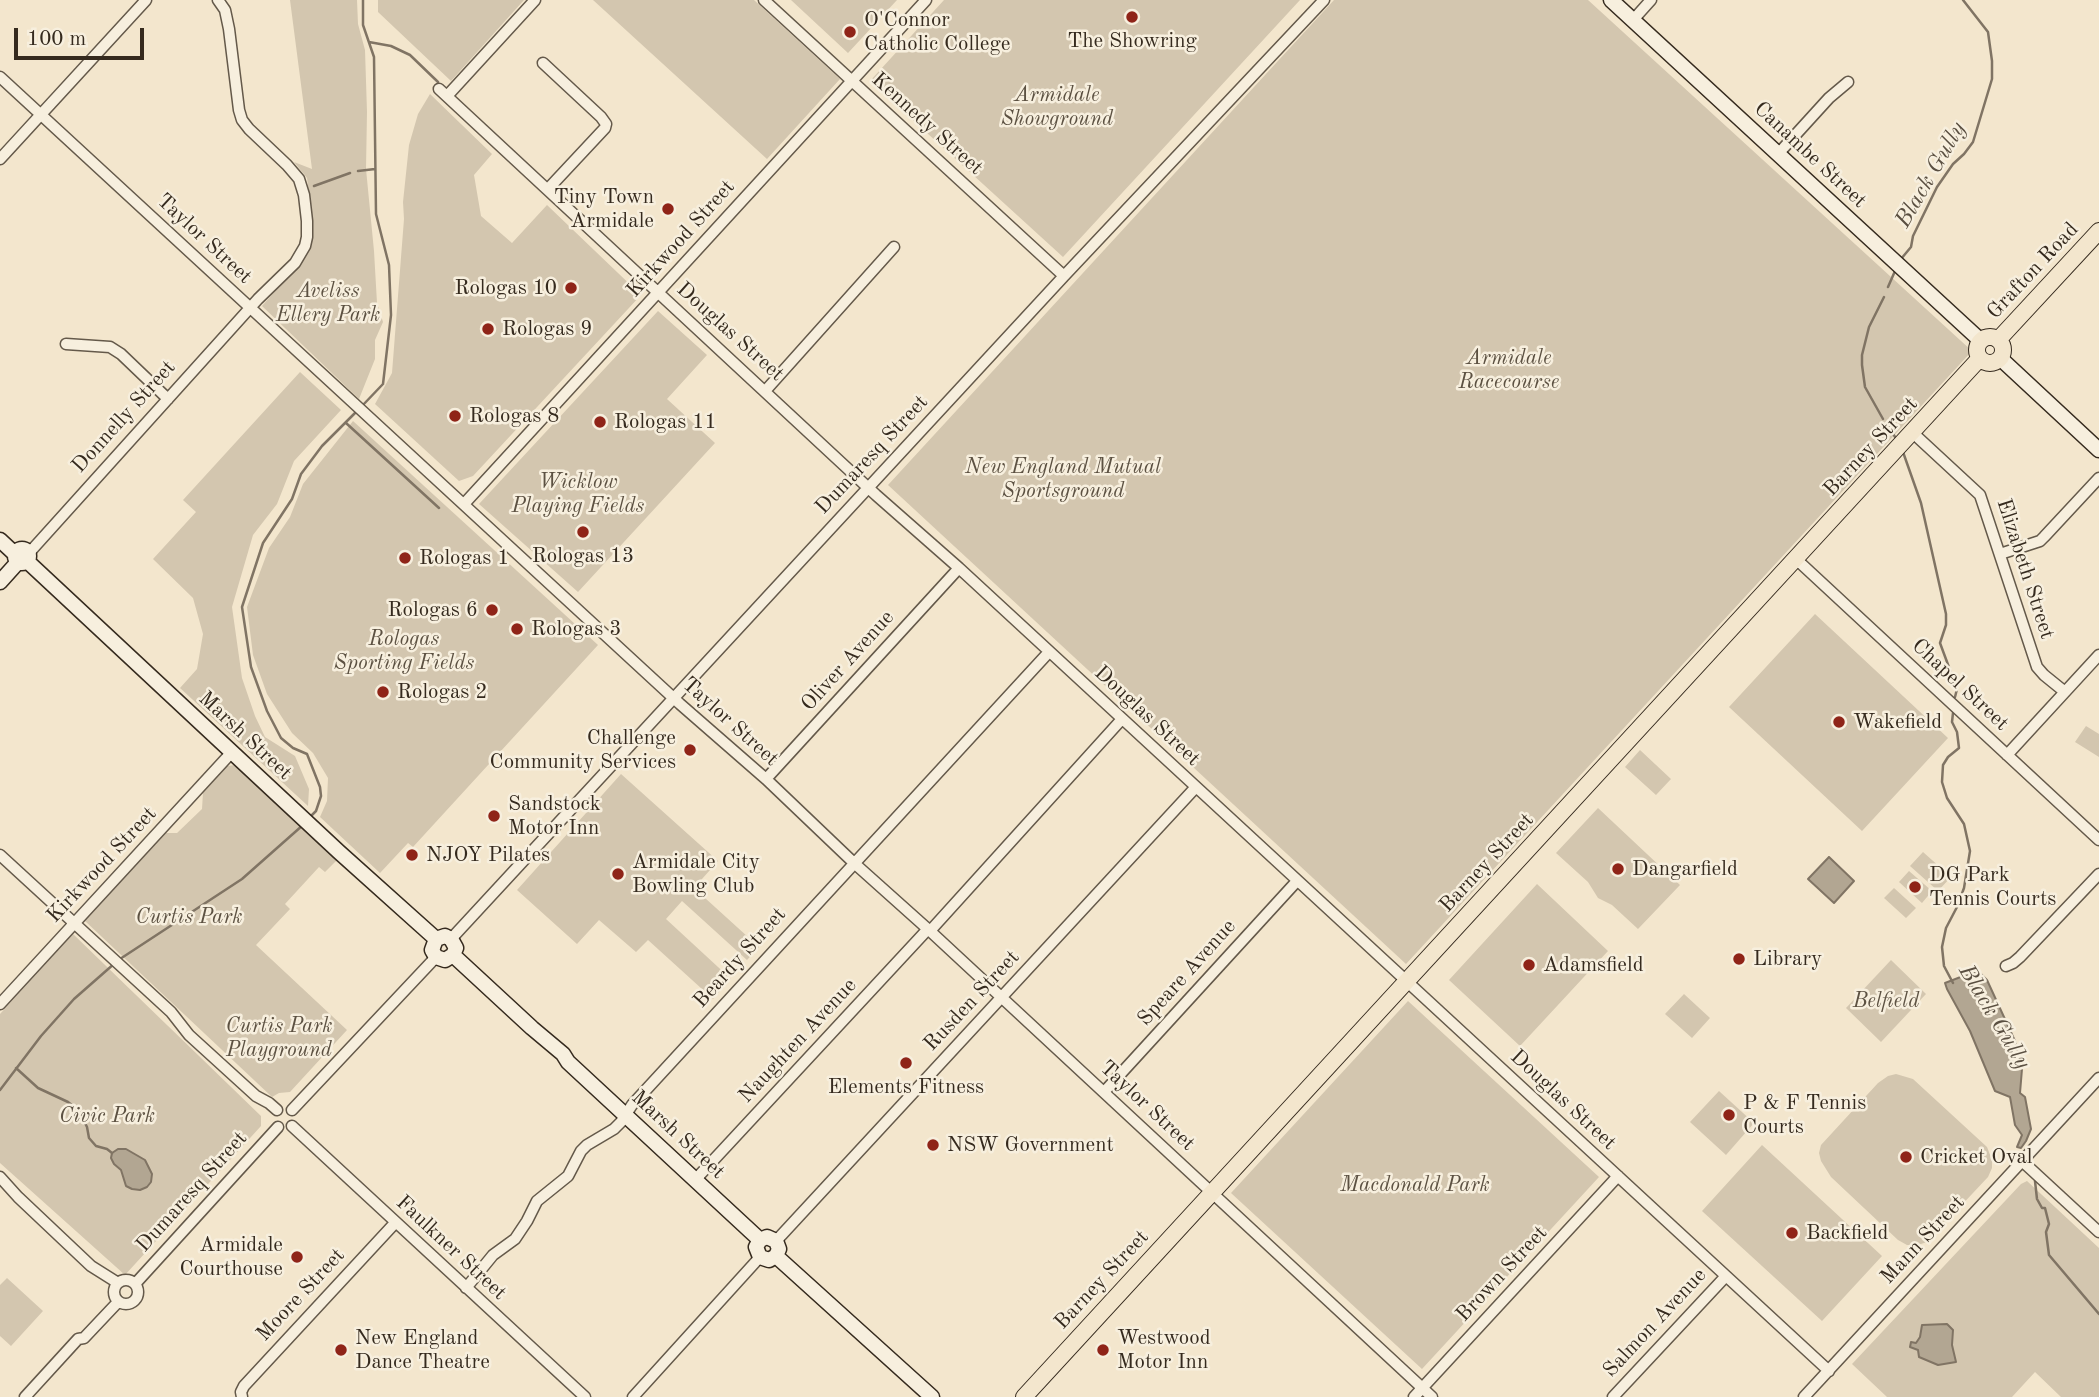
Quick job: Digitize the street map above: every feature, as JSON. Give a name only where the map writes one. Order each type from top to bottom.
[{"type":"main road","name":"Canambe Street","points":[[1611,0],[1981,341]]},
{"type":"main road","name":"Grafton Road","points":[[1998,340],[2099,232]]},
{"type":"main road","points":[[1989,337],[1998,340],[2003,348],[2000,358],[1990,363],[1980,358],[1977,350],[1981,341],[1989,337]]},
{"type":"main road","name":"Barney Street","points":[[1024,1397],[1980,358]]},
{"type":"main road","points":[[2000,358],[2099,450]]},
{"type":"main road","name":"Marsh Street","points":[[0,540],[339,852],[444,939]]},
{"type":"main road","name":"Donnelly Street","points":[[0,582],[22,558]]},
{"type":"main road","points":[[444,939],[456,948],[453,955],[445,960],[436,957],[432,950],[444,939]]},
{"type":"main road","name":"Marsh Street","points":[[453,955],[563,1054],[568,1062],[760,1240]]},
{"type":"main road","points":[[767,1237],[776,1241],[779,1249],[776,1256],[769,1260],[760,1257],[756,1247],[760,1240],[767,1237]]},
{"type":"main road","points":[[776,1256],[932,1397]]},
{"type":"street","points":[[0,159],[146,0]]},
{"type":"street","name":"Donnelly Street","points":[[22,558],[300,255],[307,237],[301,185],[296,174],[242,120],[229,29],[225,10],[218,0]]},
{"type":"street","name":"Douglas Street","points":[[535,0],[443,92],[869,488],[1829,1371]]},
{"type":"street","name":"Kennedy Street","points":[[764,0],[1064,276]]},
{"type":"street","name":"Kirkwood Street","points":[[464,504],[926,0]]},
{"type":"street","name":"Dumaresq Street","points":[[444,939],[675,699],[1064,276],[1324,0]]},
{"type":"street","points":[[1633,20],[1651,0]]},
{"type":"street","points":[[543,63],[606,124],[548,189]]},
{"type":"street","name":"Taylor Street","points":[[0,77],[675,699],[766,779],[1432,1397]]},
{"type":"street","points":[[1778,154],[1829,98],[1848,82]]},
{"type":"street","points":[[765,390],[894,247]]},
{"type":"street","points":[[66,344],[110,347],[121,354],[168,399]]},
{"type":"street","name":"Elizabeth Street","points":[[1903,443],[1980,495],[2037,667],[2064,692]]},
{"type":"street","points":[[2000,554],[2040,541],[2099,478]]},
{"type":"street","name":"Chapel Street","points":[[1796,559],[2099,840]]},
{"type":"street","name":"Oliver Avenue","points":[[766,779],[959,568]]},
{"type":"street","name":"Beardy Street","points":[[466,1288],[493,1255],[514,1238],[537,1201],[568,1176],[581,1151],[614,1129],[632,1105],[1049,652]]},
{"type":"street","points":[[2007,755],[2099,655]]},
{"type":"street","name":"Naughten Avenue","points":[[695,1180],[1122,719]]},
{"type":"street","name":"Kirkwood Street","points":[[0,1004],[232,752]]},
{"type":"street","name":"Rusden Street","points":[[776,1241],[1196,787]]},
{"type":"street","points":[[0,855],[171,1012],[189,1035],[256,1096],[277,1110]]},
{"type":"street","points":[[2006,966],[2020,957],[2099,874]]},
{"type":"street","name":"Speare Avenue","points":[[1104,1092],[1297,881]]},
{"type":"street","points":[[292,1110],[436,957]]},
{"type":"street","name":"Mann Street","points":[[1804,1397],[2099,1077]]},
{"type":"street","points":[[284,1107],[292,1110],[296,1118],[292,1126],[284,1129],[278,1127],[273,1119],[277,1110],[284,1107]]},
{"type":"street","name":"Faulkner Street","points":[[292,1126],[585,1397]]},
{"type":"street","name":"Dumaresq Street","points":[[135,1284],[278,1127]]},
{"type":"street","points":[[2022,1161],[2099,1232]]},
{"type":"street","points":[[0,1177],[92,1266],[118,1283]]},
{"type":"street","name":"Brown Street","points":[[1414,1397],[1618,1177]]},
{"type":"street","name":"Moore Street","points":[[242,1397],[244,1386],[395,1223]]},
{"type":"street","points":[[633,1397],[760,1257]]},
{"type":"street","name":"Salmon Avenue","points":[[1613,1397],[1726,1276]]},
{"type":"street","points":[[127,1280],[135,1284],[138,1293],[134,1301],[127,1305],[118,1302],[113,1292],[118,1283],[127,1280]]},
{"type":"street","points":[[34,1397],[118,1302]]},
{"type":"street","points":[[25,1397],[78,1339],[84,1338]]},
{"type":"green space","name":"Aveliss Ellery Park","points":[[290,0],[357,0],[358,24],[365,50],[366,169],[377,303],[383,322],[375,340],[375,359],[359,399],[262,306],[306,256],[311,244],[312,219],[307,178],[294,162],[312,169]]},
{"type":"green space","points":[[378,0],[524,0],[451,81],[378,12]]},
{"type":"green space","points":[[593,0],[754,0],[840,79],[767,159]]},
{"type":"green space","name":"O'Connor Catholic College","points":[[791,0],[897,0],[848,53]]},
{"type":"green space","name":"Armidale Showground","points":[[944,0],[1300,0],[1063,257],[870,81]]},
{"type":"green space","name":"Armidale Racecourse","points":[[1334,0],[1588,0],[1972,351],[1406,964],[888,485]]},
{"type":"green space","name":"Wicklow Playing Fields","points":[[430,94],[492,154],[474,175],[481,216],[512,243],[547,205],[641,295],[473,476],[459,481],[375,404],[392,373],[409,145],[418,114]]},
{"type":"green space","name":"Wicklow Playing Fields","points":[[658,311],[707,355],[667,399],[715,443],[578,592],[479,504]]},
{"type":"green space","points":[[300,372],[341,410],[294,461],[277,504],[253,535],[232,607],[242,678],[255,716],[265,737],[295,756],[309,789],[308,806],[180,688],[197,669],[203,634],[193,598],[153,559],[196,512],[183,500]]},
{"type":"green space","name":"Rologas Sporting Fields","points":[[353,421],[598,645],[413,847],[408,843],[380,873],[320,817],[327,801],[328,778],[313,753],[292,733],[267,694],[253,655],[247,607],[269,548],[290,517],[303,484]]},
{"type":"green space","name":"Wakefield","points":[[1815,614],[1948,738],[1862,831],[1729,707]]},
{"type":"green space","points":[[2086,726],[2099,734],[2099,757],[2075,742]]},
{"type":"green space","points":[[1640,750],[1671,779],[1656,795],[1625,767]]},
{"type":"green space","name":"Curtis Park","points":[[235,765],[338,859],[325,872],[319,867],[285,904],[290,909],[256,945],[347,1030],[290,1092],[272,1097],[85,921],[166,833],[177,833],[202,809],[203,793],[227,766]]},
{"type":"green space","name":"Armidale City Bowling Club","points":[[621,774],[718,861],[694,888],[759,947],[747,960],[682,901],[666,919],[731,979],[713,999],[648,940],[636,952],[599,920],[577,944],[517,890]]},
{"type":"green space","name":"Dangarfield","points":[[1598,808],[1680,885],[1638,929],[1612,905],[1598,898],[1588,882],[1556,853]]},
{"type":"green space","name":"DG Park Tennis Courts","points":[[1923,852],[1951,877],[1938,891],[1910,866]]},
{"type":"green space","name":"DG Park Tennis Courts","points":[[1909,871],[1932,891],[1922,903],[1899,882]]},
{"type":"green space","name":"Adamsfield","points":[[1537,884],[1608,951],[1520,1046],[1449,980]]},
{"type":"green space","name":"DG Park Tennis Courts","points":[[1894,888],[1916,908],[1906,918],[1884,898]]},
{"type":"green space","name":"Civic Park","points":[[73,934],[261,1116],[261,1126],[125,1275],[0,1163],[0,1014]]},
{"type":"green space","name":"Belfield","points":[[1891,960],[1926,994],[1881,1042],[1846,1008]]},
{"type":"green space","points":[[1684,994],[1710,1018],[1692,1038],[1665,1014]]},
{"type":"green space","name":"Macdonald Park","points":[[1408,1001],[1599,1177],[1422,1369],[1231,1193]]},
{"type":"green space","name":"Cricket Oval","points":[[1896,1074],[1913,1079],[1987,1147],[1992,1160],[1988,1177],[1927,1242],[1918,1245],[1907,1245],[1898,1240],[1831,1177],[1819,1153],[1821,1145],[1878,1083]]},
{"type":"green space","points":[[1719,1091],[1754,1123],[1726,1155],[1690,1122]]},
{"type":"green space","name":"Backfield","points":[[1762,1145],[1882,1256],[1822,1321],[1702,1211]]},
{"type":"green space","points":[[2027,1181],[2099,1248],[2099,1397],[2061,1397],[2035,1372],[2012,1397],[1887,1397],[1852,1364],[2021,1184]]},
{"type":"green space","points":[[7,1278],[43,1311],[11,1346],[0,1336],[0,1285]]},
{"type":"water","points":[[1829,857],[1854,881],[1834,903],[1808,879]]},
{"type":"water","points":[[1971,973],[1980,973],[1987,980],[2015,1041],[2022,1069],[2020,1093],[2025,1097],[2031,1129],[2021,1148],[2017,1147],[2022,1135],[2015,1125],[2010,1097],[1995,1091],[1970,1031],[1945,983]]},
{"type":"water","points":[[118,1149],[126,1149],[145,1160],[152,1174],[147,1187],[140,1190],[126,1186],[121,1170],[111,1158],[112,1153]]},
{"type":"water","points":[[1947,1324],[1953,1330],[1952,1345],[1956,1362],[1938,1365],[1919,1357],[1918,1350],[1910,1347],[1911,1342],[1916,1343],[1920,1337],[1922,1325]]},
{"type":"waterway","points":[[362,406],[383,384],[391,315],[389,265],[376,214],[374,57],[363,25],[363,0]]},
{"type":"waterway","name":"Black Gully","points":[[1901,259],[1911,247],[1913,236],[1937,187],[1973,142],[1992,79],[1988,32],[1963,0]]},
{"type":"waterway","points":[[369,42],[391,46],[410,55],[438,82]]},
{"type":"waterway","points":[[358,171],[375,169]]},
{"type":"waterway","points":[[314,186],[350,173]]},
{"type":"waterway","name":"Black Gully","points":[[1888,287],[1895,271]]},
{"type":"waterway","name":"Black Gully","points":[[1883,419],[1865,387],[1862,355],[1869,327],[1884,297]]},
{"type":"waterway","points":[[310,817],[316,811],[321,796],[320,787],[307,754],[293,748],[281,738],[267,711],[251,667],[242,607],[263,543],[292,499],[301,474],[322,446],[357,411]]},
{"type":"waterway","points":[[346,423],[439,508]]},
{"type":"waterway","name":"Black Gully","points":[[1888,426],[1897,440]]},
{"type":"waterway","name":"Black Gully","points":[[1903,452],[1921,503],[1946,614],[1946,625],[1940,643],[1957,689],[1955,697]]},
{"type":"waterway","name":"Black Gully","points":[[1953,713],[1952,722],[1957,732],[1959,748],[1943,765],[1942,782],[1947,798],[1964,824],[1970,851],[1964,888],[1946,928],[1942,947],[1944,966],[1953,983]]},
{"type":"waterway","points":[[120,959],[242,879],[303,825]]},
{"type":"waterway","points":[[0,1090],[41,1036],[74,999],[115,963]]},
{"type":"waterway","points":[[16,1068],[38,1088],[68,1102],[79,1111],[89,1138],[96,1146],[112,1153]]},
{"type":"waterway","name":"Black Gully","points":[[2035,1181],[2037,1199],[2042,1208],[2045,1208],[2049,1224],[2046,1232],[2049,1255],[2099,1314]]},
{"type":"place","name":"The Showring","points":[[1132,17]]},
{"type":"place","name":"O'Connor Catholic College","points":[[850,32]]},
{"type":"place","name":"Tiny Town Armidale","points":[[668,209]]},
{"type":"place","name":"Rologas 10","points":[[571,288]]},
{"type":"place","name":"Rologas 9","points":[[488,329]]},
{"type":"place","name":"Rologas 8","points":[[455,416]]},
{"type":"place","name":"Rologas 11","points":[[600,422]]},
{"type":"place","name":"Rologas 13","points":[[583,532]]},
{"type":"place","name":"Rologas 1","points":[[405,558]]},
{"type":"place","name":"Rologas 6","points":[[492,610]]},
{"type":"place","name":"Rologas 3","points":[[517,629]]},
{"type":"place","name":"Rologas 2","points":[[383,692]]},
{"type":"place","name":"Wakefield","points":[[1839,722]]},
{"type":"place","name":"Challenge Community Services","points":[[690,750]]},
{"type":"place","name":"Sandstock Motor Inn","points":[[494,816]]},
{"type":"place","name":"NJOY Pilates","points":[[412,855]]},
{"type":"place","name":"Dangarfield","points":[[1618,869]]},
{"type":"place","name":"Armidale City Bowling Club","points":[[618,874]]},
{"type":"place","name":"DG Park Tennis Courts","points":[[1915,887]]},
{"type":"place","name":"Library","points":[[1739,959]]},
{"type":"place","name":"Adamsfield","points":[[1529,965]]},
{"type":"place","name":"Elements Fitness","points":[[906,1063]]},
{"type":"place","name":"P & F Tennis Courts","points":[[1729,1115]]},
{"type":"place","name":"NSW Government","points":[[933,1145]]},
{"type":"place","name":"Cricket Oval","points":[[1906,1157]]},
{"type":"place","name":"Backfield","points":[[1792,1233]]},
{"type":"place","name":"Armidale Courthouse","points":[[297,1257]]},
{"type":"place","name":"New England Dance Theatre","points":[[341,1350]]},
{"type":"place","name":"Westwood Motor Inn","points":[[1103,1350]]},
{"type":"park label","name":"New England Mutual Sportsground","points":[[1063,479]]},
{"type":"park label","name":"Curtis Park Playground","points":[[279,1038]]}]
